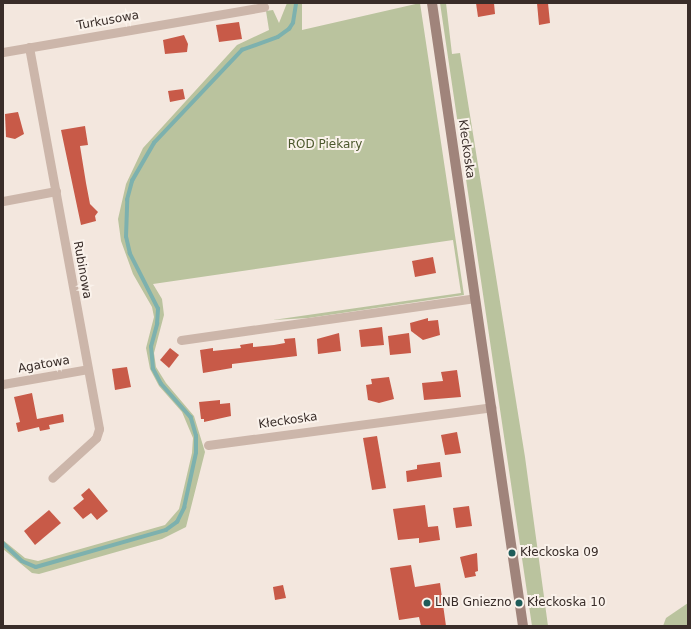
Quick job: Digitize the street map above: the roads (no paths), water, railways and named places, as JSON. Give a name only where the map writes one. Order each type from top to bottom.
[{"type":"main road","name":"Kłeckoska","points":[[432,3],[523,626]]},
{"type":"street","name":"Turkusowa","points":[[3,52],[264,7]]},
{"type":"street","name":"Rubinowa","points":[[29,47],[99,429],[96,438],[52,478]]},
{"type":"street","points":[[3,201],[56,191]]},
{"type":"street","points":[[181,340],[475,298]]},
{"type":"street","name":"Agatowa","points":[[3,384],[88,369]]},
{"type":"street","name":"Kłeckoska","points":[[208,445],[491,407]]},
{"type":"waterway","points":[[3,543],[22,561],[36,567],[166,530],[177,522],[184,508],[196,453],[196,436],[191,418],[161,384],[153,369],[151,347],[157,324],[158,309],[130,254],[126,237],[127,200],[132,181],[154,143],[242,50],[278,37],[289,29],[293,23],[296,3]]},
{"type":"place","name":"Kłeckoska 09","points":[[512,553]]},
{"type":"place","name":"LNB Gniezno","points":[[427,603]]},
{"type":"place","name":"Kłeckoska 10","points":[[519,603]]},
{"type":"park label","name":"ROD Piekary","points":[[325,145]]}]
